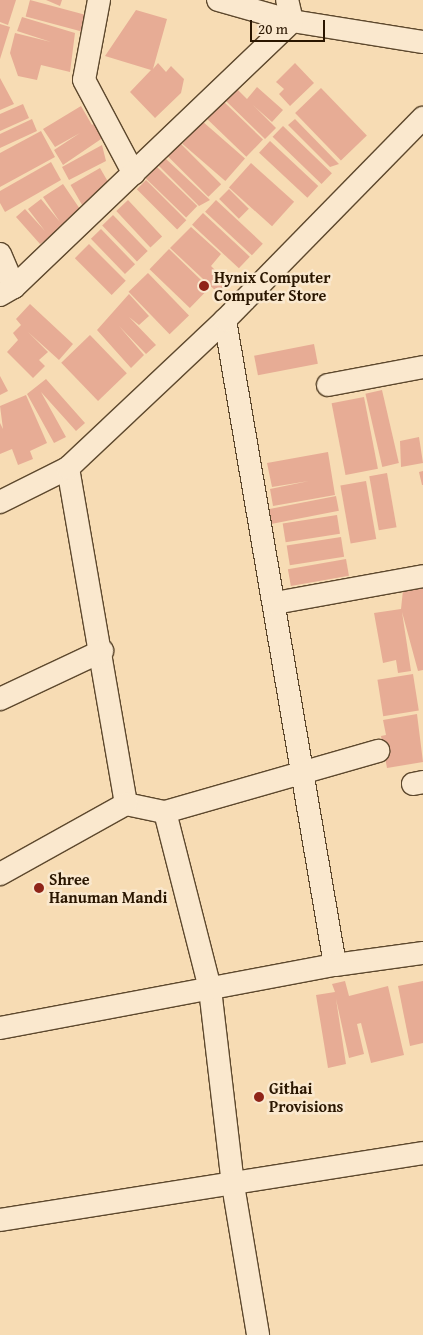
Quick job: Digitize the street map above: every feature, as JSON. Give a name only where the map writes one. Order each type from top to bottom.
[{"type":"street","points":[[99,0],[84,80],[134,174]]},
{"type":"street","points":[[218,0],[290,11],[423,42]]},
{"type":"street","points":[[7,291],[134,174],[290,11]]},
{"type":"street","points":[[0,502],[68,468],[225,320],[423,118]]},
{"type":"street","points":[[0,254],[7,291]]},
{"type":"street","points":[[225,320],[275,603],[335,965]]},
{"type":"street","points":[[328,385],[423,367]]},
{"type":"street","points":[[68,468],[102,651],[126,804]]},
{"type":"street","points":[[275,603],[423,576]]},
{"type":"street","points":[[0,700],[102,651]]},
{"type":"street","points":[[0,874],[126,804],[165,812],[378,751]]},
{"type":"street","points":[[165,812],[210,989],[233,1184],[258,1335]]},
{"type":"street","points":[[0,1028],[335,965],[423,953]]},
{"type":"street","points":[[0,1220],[423,1153]]},
{"type":"building","points":[[0,0],[16,0],[8,25],[0,22]]},
{"type":"building","points":[[30,0],[85,15],[81,31],[26,16]]},
{"type":"building","points":[[46,0],[62,0],[60,6]]},
{"type":"building","points":[[136,10],[167,19],[153,69],[158,63],[166,72],[171,66],[184,79],[181,93],[155,118],[130,92],[151,70],[105,56]]},
{"type":"building","points":[[22,17],[75,33],[70,72],[41,65],[37,80],[18,76],[10,53],[15,33],[51,42],[17,31]]},
{"type":"building","points":[[0,24],[10,27],[0,59]]},
{"type":"building","points":[[295,63],[314,83],[290,106],[279,94],[284,89],[276,82]]},
{"type":"building","points":[[0,78],[14,104],[0,110]]},
{"type":"building","points":[[257,87],[283,110],[272,122],[253,105],[276,128],[265,139],[226,101],[237,89],[247,99]]},
{"type":"building","points":[[321,88],[367,135],[341,160],[295,113]]},
{"type":"building","points":[[222,100],[263,140],[246,157],[205,117]]},
{"type":"building","points":[[23,104],[29,118],[0,131],[0,114]]},
{"type":"building","points":[[81,106],[92,125],[95,123],[104,137],[63,165],[54,150],[80,133],[55,147],[43,129]]},
{"type":"building","points":[[32,119],[37,131],[0,148],[0,134]]},
{"type":"building","points":[[295,119],[339,164],[330,167],[288,125]]},
{"type":"building","points":[[202,121],[245,158],[225,181],[182,144]]},
{"type":"building","points":[[283,126],[332,173],[321,184],[273,137]]},
{"type":"building","points":[[41,131],[55,157],[0,187],[0,153]]},
{"type":"building","points":[[178,141],[221,184],[208,197],[165,154]]},
{"type":"building","points":[[270,141],[318,186],[307,198],[259,153]]},
{"type":"building","points":[[102,145],[106,161],[69,180],[62,167]]},
{"type":"building","points":[[165,158],[210,200],[199,206],[158,165]]},
{"type":"building","points":[[51,162],[61,180],[5,212],[0,203],[0,191]]},
{"type":"building","points":[[251,163],[294,202],[272,226],[229,188]]},
{"type":"building","points":[[157,167],[197,206],[186,217],[146,179]]},
{"type":"building","points":[[100,168],[112,189],[83,206],[71,185]]},
{"type":"building","points":[[146,180],[186,220],[177,229],[137,189]]},
{"type":"building","points":[[63,184],[84,215],[40,244],[16,217],[25,209],[45,231],[28,209],[41,199],[60,222],[43,197]]},
{"type":"building","points":[[229,189],[249,209],[239,219],[219,199]]},
{"type":"building","points":[[128,200],[162,237],[150,247],[116,211]]},
{"type":"building","points":[[216,200],[263,244],[252,255],[205,212]]},
{"type":"building","points":[[203,213],[250,257],[239,268],[192,225]]},
{"type":"building","points":[[113,215],[148,251],[137,261],[102,225]]},
{"type":"building","points":[[191,227],[221,254],[211,266],[228,283],[218,293],[170,248]]},
{"type":"building","points":[[101,229],[135,264],[125,274],[91,239]]},
{"type":"building","points":[[89,244],[126,281],[112,295],[75,258]]},
{"type":"building","points":[[169,249],[209,288],[190,308],[150,269]]},
{"type":"building","points":[[148,273],[189,315],[170,334],[129,292]]},
{"type":"building","points":[[129,294],[149,316],[139,325],[129,317],[156,345],[146,354],[119,326],[144,355],[131,368],[97,330]]},
{"type":"building","points":[[30,304],[73,344],[59,360],[28,332],[48,352],[39,360],[45,366],[33,378],[7,352],[18,340],[13,333],[21,325],[16,319]]},
{"type":"building","points":[[90,335],[127,373],[98,401],[61,363]]},
{"type":"building","points":[[314,344],[318,364],[258,375],[254,356]]},
{"type":"building","points":[[0,376],[8,391],[0,395]]},
{"type":"building","points":[[46,379],[85,423],[76,431],[41,392],[66,437],[54,443],[27,394]]},
{"type":"building","points":[[382,390],[399,463],[382,467],[365,394]]},
{"type":"building","points":[[26,395],[47,443],[30,451],[33,459],[18,465],[12,449],[0,454],[0,423],[3,429],[0,406]]},
{"type":"building","points":[[364,397],[378,469],[346,475],[332,403]]},
{"type":"building","points":[[419,437],[423,463],[401,467],[400,441]]},
{"type":"building","points":[[328,452],[335,495],[273,506],[270,489],[309,481],[272,487],[267,463]]},
{"type":"building","points":[[423,471],[423,485],[422,485],[419,472]]},
{"type":"building","points":[[387,473],[397,527],[379,530],[369,476]]},
{"type":"building","points":[[366,481],[376,539],[351,544],[340,486]]},
{"type":"building","points":[[336,496],[339,511],[271,524],[268,509]]},
{"type":"building","points":[[337,515],[340,534],[286,542],[283,524]]},
{"type":"building","points":[[341,537],[344,557],[290,565],[287,546]]},
{"type":"building","points":[[346,559],[349,576],[291,586],[288,569]]},
{"type":"building","points":[[423,587],[423,670],[418,671],[402,612],[411,671],[398,673],[396,660],[383,663],[374,613],[401,609],[403,590]]},
{"type":"building","points":[[413,674],[419,711],[383,716],[377,680]]},
{"type":"building","points":[[417,714],[423,762],[387,768],[381,736],[386,735],[383,720]]},
{"type":"building","points":[[345,981],[349,996],[388,986],[404,1055],[371,1063],[361,1023],[357,1024],[364,1054],[349,1058],[336,999],[346,1064],[328,1068],[316,995],[335,992],[332,984]]},
{"type":"building","points":[[423,981],[423,1043],[410,1046],[398,986]]},
{"type":"place","name":"Hynix Computer Computer Store","points":[[204,286]]},
{"type":"place","name":"Shree Hanuman Mandi","points":[[39,888]]},
{"type":"place","name":"Githai Provisions","points":[[259,1097]]}]
